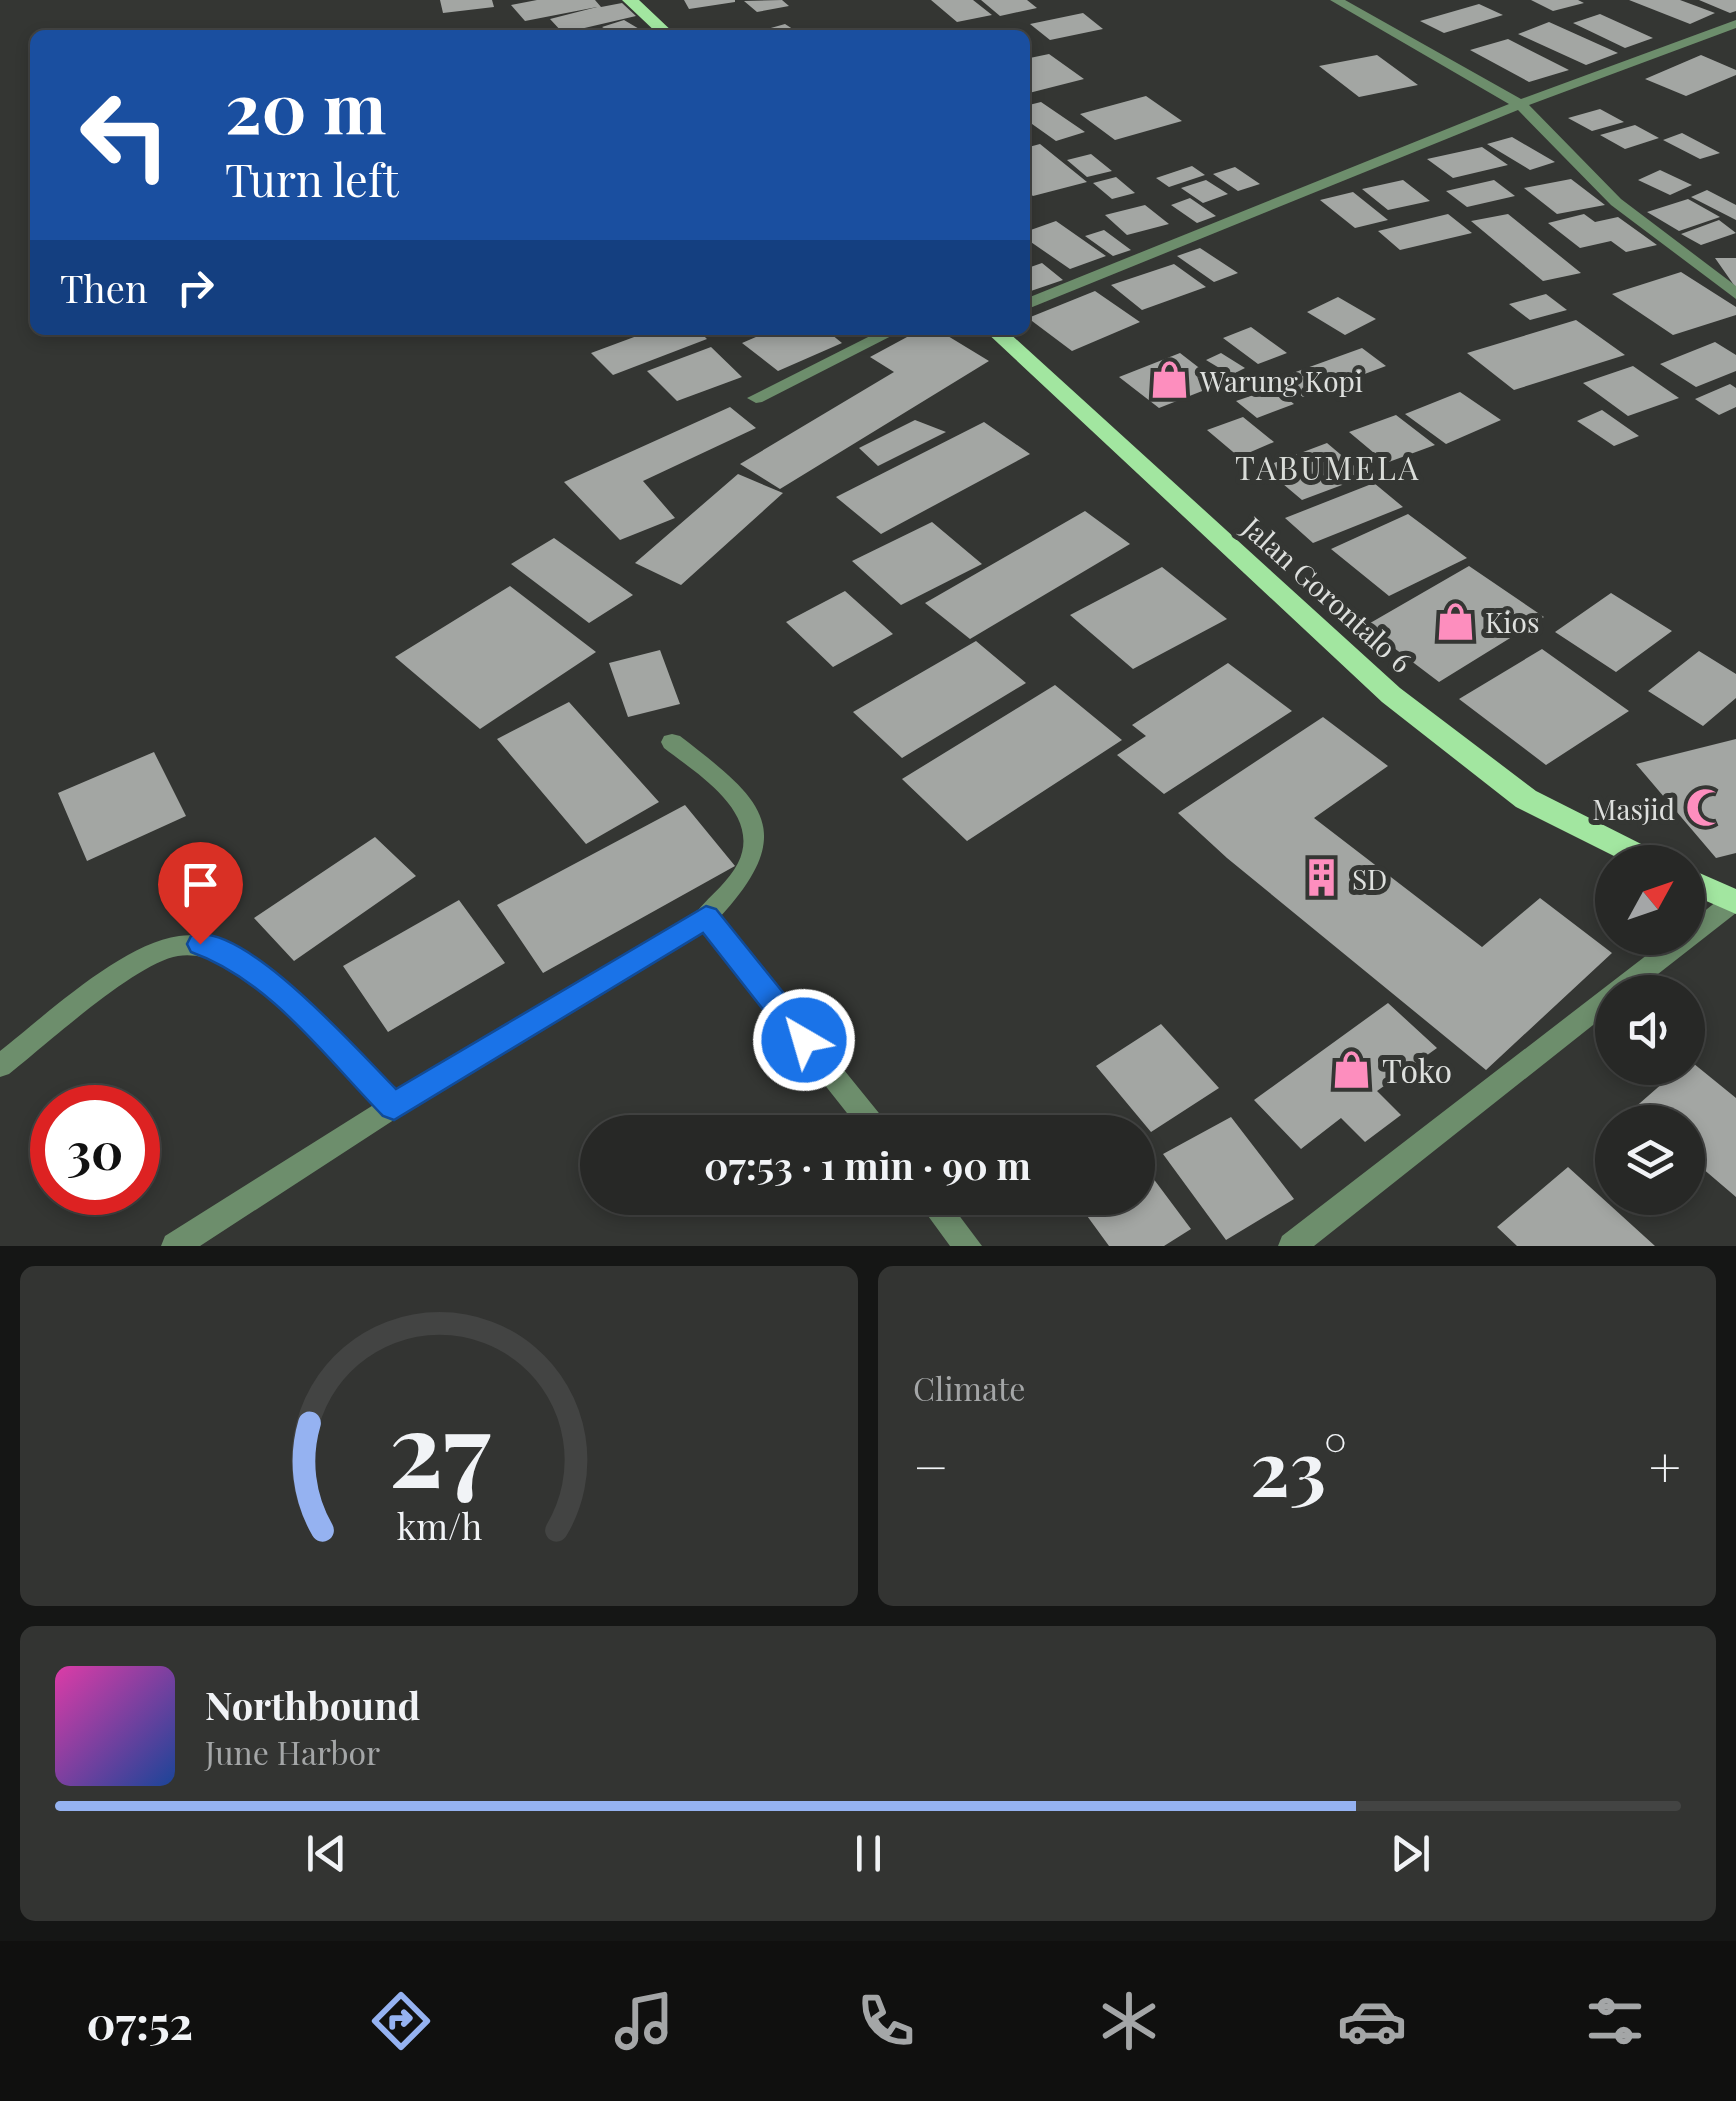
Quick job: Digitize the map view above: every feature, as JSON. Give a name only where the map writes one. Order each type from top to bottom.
[{"type":"main road","points":[[630,0],[663,30]]},
{"type":"main road","name":"Jalan Gorontalo 6","points":[[999,335],[1390,694],[1526,798],[1618,845]]},
{"type":"main road","points":[[1705,888],[1735,902]]},
{"type":"street","points":[[1336,0],[1520,104],[1616,202],[1736,294]]},
{"type":"street","points":[[1030,303],[1520,104],[1736,24]]},
{"type":"street","points":[[756,398],[885,335]]},
{"type":"street","points":[[175,1246],[394,1106],[706,917],[737,881],[753,853],[750,820],[733,793],[672,742]]},
{"type":"street","points":[[1640,975],[1735,902]]},
{"type":"street","points":[[706,917],[864,1115]]},
{"type":"street","points":[[0,1066],[128,969],[162,952],[200,944],[227,954],[263,976],[394,1106]]},
{"type":"street","points":[[1292,1246],[1595,1010]]},
{"type":"street","points":[[943,1215],[968,1246]]},
{"type":"building","points":[[440,0],[492,0],[494,7],[443,13]]},
{"type":"building","points":[[537,0],[595,0],[601,7],[622,3],[636,16],[560,30],[550,19],[597,7],[525,21],[511,5]]},
{"type":"building","points":[[684,0],[735,0],[735,2],[689,9]]},
{"type":"building","points":[[782,0],[789,6],[757,12],[744,1]]},
{"type":"building","points":[[931,0],[973,0],[992,15],[957,22]]},
{"type":"building","points":[[981,0],[1027,0],[1037,8],[1000,16]]},
{"type":"building","points":[[1531,0],[1578,0],[1584,3],[1553,11]]},
{"type":"building","points":[[1629,0],[1680,0],[1715,13],[1690,24]]},
{"type":"building","points":[[1699,0],[1736,0],[1736,11],[1730,13]]},
{"type":"building","points":[[1479,4],[1503,15],[1444,33],[1420,21]]},
{"type":"building","points":[[1083,13],[1103,29],[1050,40],[1030,24]]},
{"type":"building","points":[[1600,14],[1653,38],[1625,48],[1573,23]]},
{"type":"building","points":[[624,20],[641,30],[607,30],[602,27]]},
{"type":"building","points":[[1549,22],[1618,53],[1586,65],[1518,34]]},
{"type":"building","points":[[785,24],[794,30],[763,30]]},
{"type":"building","points":[[1508,39],[1569,70],[1529,82],[1470,50]]},
{"type":"building","points":[[1049,54],[1084,79],[1030,93],[1030,58]]},
{"type":"building","points":[[1377,55],[1418,85],[1359,97],[1319,66]]},
{"type":"building","points":[[1701,55],[1736,70],[1736,75],[1686,96],[1645,79]]},
{"type":"building","points":[[1146,96],[1182,121],[1115,140],[1080,114]]},
{"type":"building","points":[[1041,102],[1085,132],[1056,141],[1030,123],[1030,105]]},
{"type":"building","points":[[1600,109],[1624,122],[1592,131],[1568,118]]},
{"type":"building","points":[[1635,125],[1659,138],[1625,149],[1600,135]]},
{"type":"building","points":[[1682,133],[1720,153],[1700,159],[1663,140]]},
{"type":"building","points":[[1512,137],[1555,162],[1530,170],[1487,144]]},
{"type":"building","points":[[1040,144],[1087,182],[1033,196],[1030,147]]},
{"type":"building","points":[[1482,147],[1508,165],[1453,178],[1427,159]]},
{"type":"building","points":[[1091,154],[1112,171],[1087,177],[1067,160]]},
{"type":"building","points":[[1192,166],[1205,175],[1169,187],[1156,178]]},
{"type":"building","points":[[1235,167],[1260,184],[1238,191],[1213,174]]},
{"type":"building","points":[[1660,170],[1692,185],[1670,195],[1638,180]]},
{"type":"building","points":[[1116,177],[1135,193],[1112,199],[1093,183]]},
{"type":"building","points":[[1571,179],[1605,205],[1557,214],[1524,188]]},
{"type":"building","points":[[1206,180],[1228,194],[1203,203],[1181,188]]},
{"type":"building","points":[[1403,180],[1430,201],[1388,210],[1362,189]]},
{"type":"building","points":[[1494,180],[1515,196],[1467,207],[1446,191]]},
{"type":"building","points":[[1707,190],[1736,205],[1736,220],[1691,197]]},
{"type":"building","points":[[1353,192],[1388,220],[1355,228],[1320,200]]},
{"type":"building","points":[[1190,198],[1216,216],[1197,223],[1171,205]]},
{"type":"building","points":[[1688,199],[1720,217],[1679,231],[1647,212]]},
{"type":"building","points":[[1145,205],[1169,224],[1127,235],[1105,215]]},
{"type":"building","points":[[1448,214],[1472,233],[1400,250],[1378,231]]},
{"type":"building","points":[[1508,214],[1581,273],[1543,281],[1471,221]]},
{"type":"building","points":[[1584,214],[1595,222],[1618,217],[1657,245],[1626,252],[1611,241],[1580,248],[1548,223]]},
{"type":"building","points":[[1719,220],[1736,233],[1701,245],[1681,234]]},
{"type":"building","points":[[1056,221],[1106,256],[1070,269],[1030,241],[1030,230]]},
{"type":"building","points":[[1104,230],[1131,250],[1113,256],[1085,236]]},
{"type":"building","points":[[1200,248],[1238,273],[1214,282],[1177,256]]},
{"type":"building","points":[[1715,258],[1736,258],[1736,288]]},
{"type":"building","points":[[1042,263],[1063,280],[1030,291],[1030,267]]},
{"type":"building","points":[[1174,264],[1206,287],[1142,310],[1111,285]]},
{"type":"building","points":[[1681,272],[1736,307],[1736,315],[1673,335],[1612,294]]},
{"type":"building","points":[[1095,291],[1140,322],[1072,351],[1030,317]]},
{"type":"building","points":[[1546,294],[1567,310],[1530,320],[1509,304]]},
{"type":"building","points":[[1338,297],[1376,319],[1345,335],[1307,312]]},
{"type":"building","points":[[1576,320],[1625,355],[1514,390],[1467,353]]},
{"type":"building","points":[[1251,327],[1287,353],[1258,364],[1223,338]]},
{"type":"building","points":[[640,335],[703,335],[707,339],[613,375],[591,353]]},
{"type":"building","points":[[760,335],[832,335],[842,343],[778,371],[742,343]]},
{"type":"building","points":[[911,335],[946,335],[989,361],[780,489],[740,464],[894,372],[870,357]]},
{"type":"building","points":[[1715,342],[1736,355],[1736,371],[1696,387],[1660,364]]},
{"type":"building","points":[[711,347],[742,377],[677,401],[647,371]]},
{"type":"building","points":[[1362,348],[1386,366],[1303,397],[1279,378]]},
{"type":"building","name":"Warung Kopi","points":[[1180,353],[1220,384],[1159,408],[1119,377]]},
{"type":"building","points":[[1221,353],[1245,368],[1231,375],[1206,360]]},
{"type":"building","points":[[1633,366],[1679,398],[1628,416],[1583,383]]},
{"type":"building","points":[[1730,384],[1736,388],[1736,407],[1719,415],[1695,399]]},
{"type":"building","points":[[1274,388],[1294,404],[1257,418],[1236,401]]},
{"type":"building","points":[[1460,392],[1501,420],[1446,444],[1405,414]]},
{"type":"building","points":[[730,407],[756,428],[643,481],[675,518],[620,540],[564,482]]},
{"type":"building","points":[[1602,410],[1639,436],[1614,446],[1577,421]]},
{"type":"building","points":[[1396,415],[1435,445],[1386,463],[1349,432]]},
{"type":"building","points":[[1243,417],[1274,442],[1239,457],[1207,430]]},
{"type":"building","points":[[915,420],[946,432],[878,466],[859,448]]},
{"type":"building","points":[[984,422],[1030,454],[881,534],[836,497]]},
{"type":"building","points":[[1327,443],[1366,476],[1302,500],[1263,467]]},
{"type":"building","points":[[738,474],[783,493],[681,585],[635,563]]},
{"type":"building","points":[[1374,483],[1403,507],[1313,543],[1285,518]]},
{"type":"building","points":[[1085,511],[1130,544],[970,639],[925,603]]},
{"type":"building","points":[[1408,514],[1467,558],[1389,596],[1331,549]]},
{"type":"building","points":[[932,522],[982,564],[901,605],[852,561]]},
{"type":"building","points":[[554,538],[633,595],[589,623],[511,564]]},
{"type":"building","name":"Kios","points":[[1469,566],[1544,617],[1439,682],[1365,626]]},
{"type":"building","points":[[1162,567],[1227,619],[1133,669],[1070,615]]},
{"type":"building","points":[[510,586],[596,652],[480,729],[395,657]]},
{"type":"building","points":[[845,591],[893,634],[833,667],[786,622]]},
{"type":"building","points":[[1611,593],[1672,631],[1616,672],[1555,632]]},
{"type":"building","points":[[976,641],[1026,683],[902,758],[853,712]]},
{"type":"building","points":[[1542,649],[1629,711],[1546,765],[1459,699]]},
{"type":"building","points":[[660,650],[680,704],[628,717],[609,663]]},
{"type":"building","points":[[1699,651],[1736,674],[1736,698],[1703,726],[1648,691]]},
{"type":"building","points":[[1228,663],[1292,711],[1164,794],[1117,755],[1146,736],[1132,725]]},
{"type":"building","points":[[1055,685],[1122,740],[967,841],[902,779]]},
{"type":"building","points":[[569,702],[659,802],[586,844],[497,739]]},
{"type":"building","name":"SD","points":[[1323,717],[1388,766],[1314,818],[1482,947],[1540,898],[1595,940],[1595,955],[1610,955],[1486,1070],[1227,858],[1178,813]]},
{"type":"building","name":"Masjid","points":[[1736,739],[1736,853],[1716,858],[1636,764]]},
{"type":"building","points":[[154,752],[186,816],[87,861],[58,793]]},
{"type":"building","points":[[685,805],[735,866],[543,973],[497,905]]},
{"type":"building","points":[[375,837],[416,876],[294,961],[254,918]]},
{"type":"building","points":[[459,900],[505,963],[388,1032],[343,966]]},
{"type":"building","name":"Toko","points":[[1388,1003],[1437,1048],[1377,1091],[1401,1115],[1365,1142],[1341,1118],[1301,1149],[1254,1100]]},
{"type":"building","points":[[1161,1024],[1219,1088],[1155,1129],[1155,1115],[1137,1115],[1096,1066]]},
{"type":"building","points":[[1705,1073],[1736,1098],[1736,1197],[1705,1171],[1705,1105],[1638,1105],[1661,1085],[1705,1085]]},
{"type":"building","points":[[1231,1117],[1294,1199],[1226,1240],[1163,1154]]},
{"type":"building","points":[[1568,1167],[1595,1192],[1595,1215],[1621,1215],[1655,1246],[1517,1246],[1497,1227]]},
{"type":"building","points":[[1155,1181],[1191,1229],[1164,1246],[1109,1246],[1086,1215],[1155,1215]]},
{"type":"place","name":"Warung Kopi","points":[[1170,380]]},
{"type":"place","name":"Kios","points":[[1455,621]]},
{"type":"place","name":"Masjid","points":[[1705,808]]},
{"type":"place","name":"SD","points":[[1322,878]]},
{"type":"place","name":"Toko","points":[[1352,1069]]},
{"type":"district","name":"TABUMELA","points":[[1328,466]]},
{"type":"route","points":[[200,944],[227,954],[263,976],[394,1106],[706,917],[804,1040]]}]
